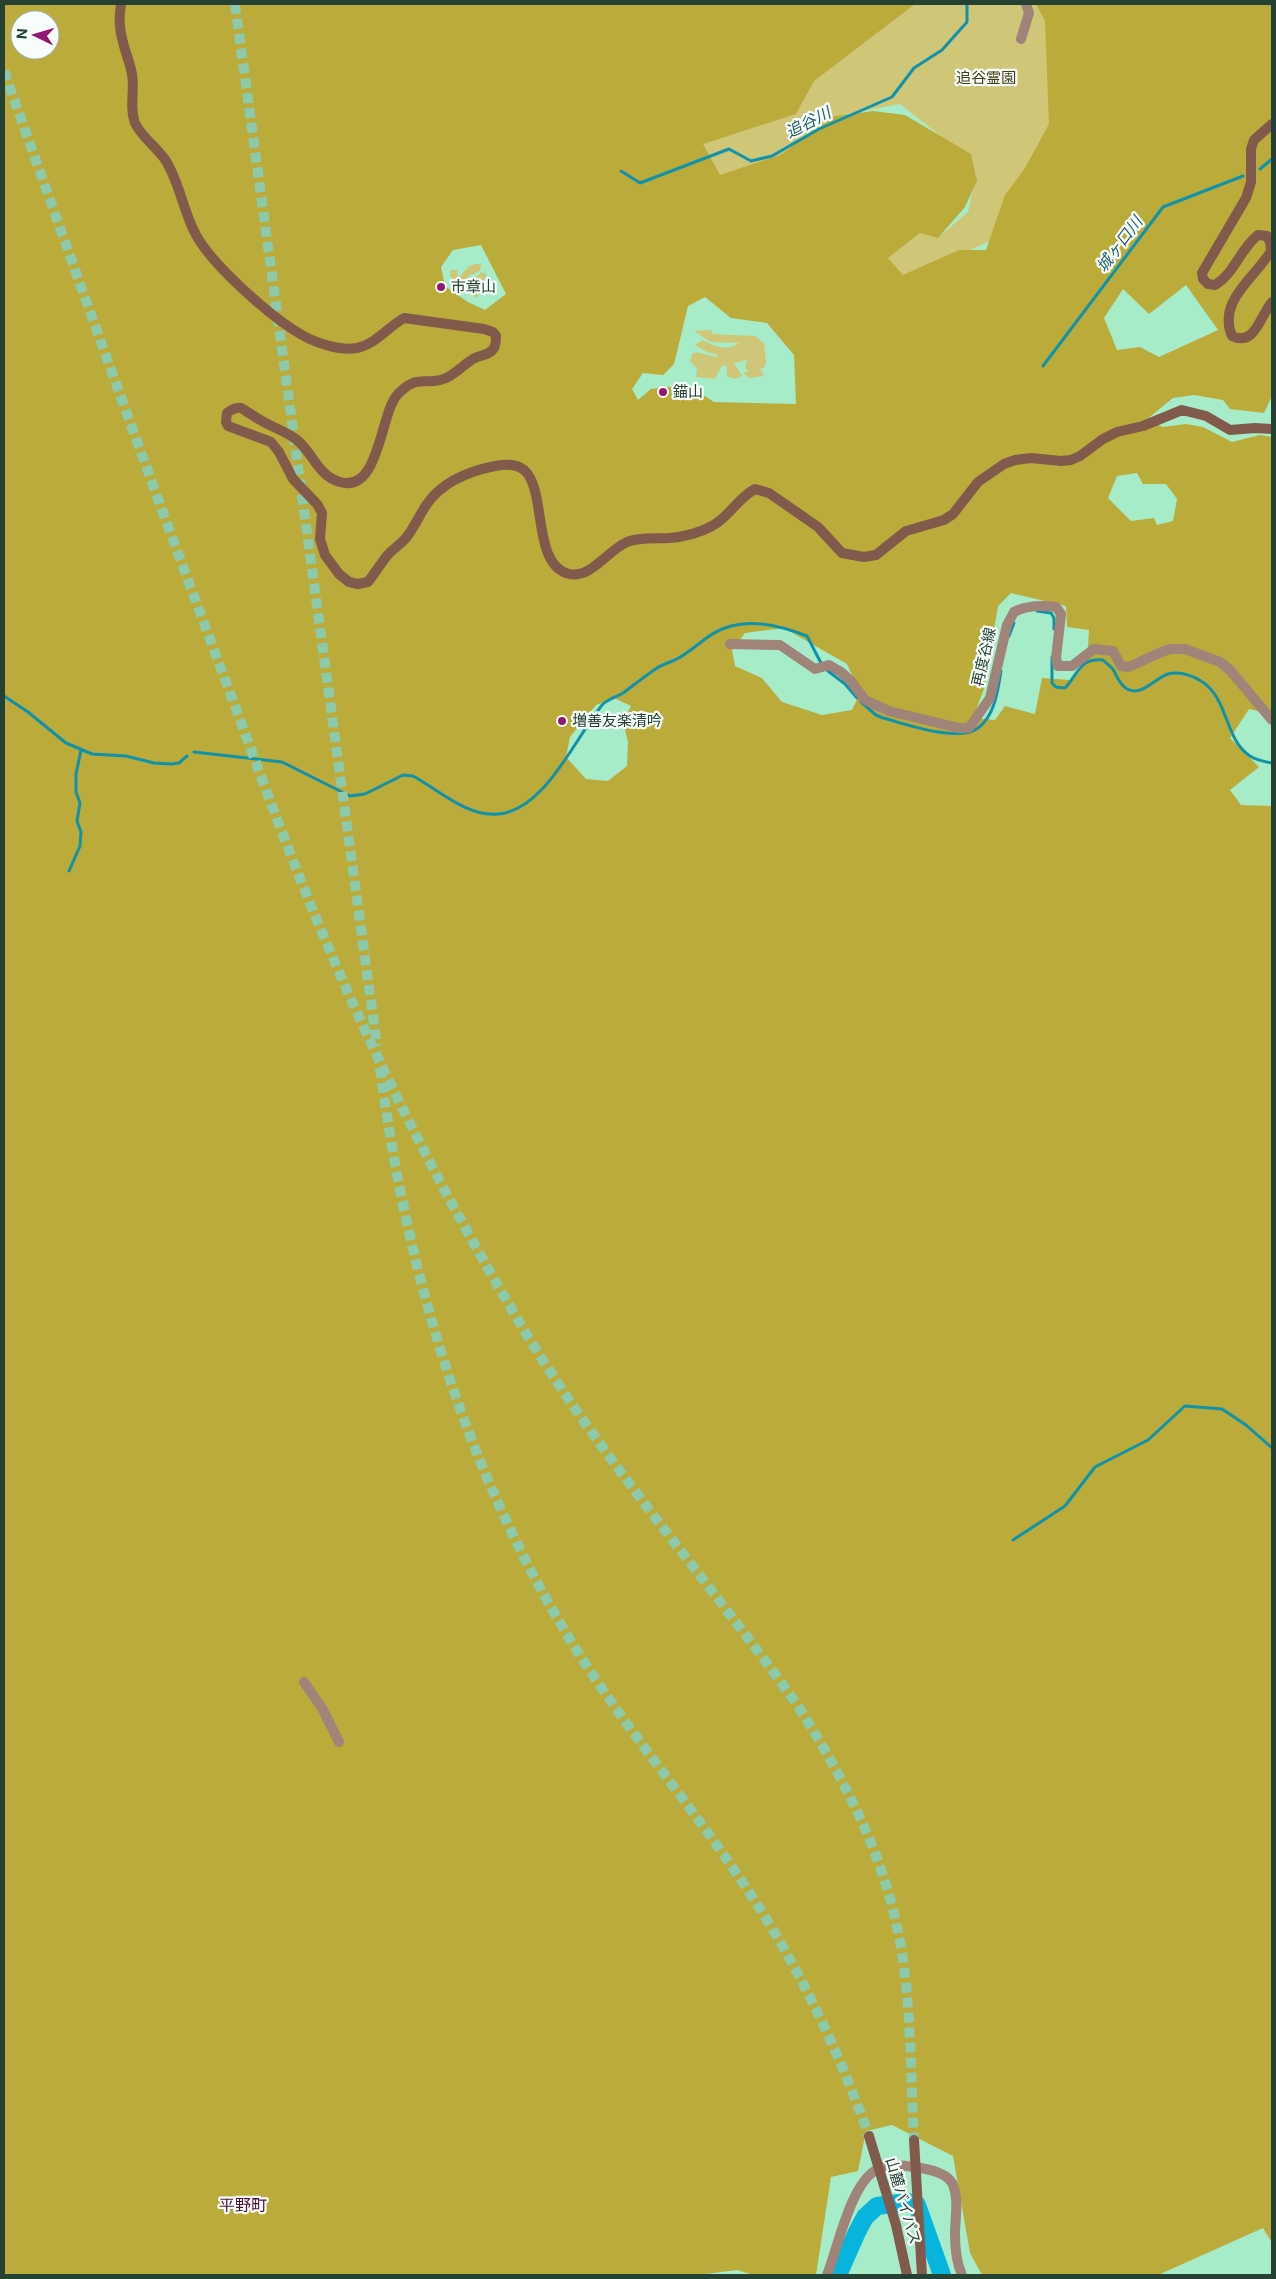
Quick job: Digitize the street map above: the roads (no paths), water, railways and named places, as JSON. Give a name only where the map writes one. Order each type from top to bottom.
[{"type":"street","points":[[121,4],[120,27],[132,74],[132,113],[135,123],[169,168],[194,232],[205,249],[217,264],[274,316],[304,336],[339,348],[356,348],[369,344],[394,323],[404,318],[484,328],[493,332],[496,336],[494,348],[488,354],[475,358],[445,378],[412,382],[405,386],[395,396],[388,411],[370,468],[358,479],[348,483],[340,482],[320,469],[298,441],[265,425],[242,409],[237,408],[227,413],[226,422],[228,426],[271,442],[279,452],[293,479],[317,504],[322,513],[320,539],[322,548],[339,574],[349,582],[358,584],[368,582],[386,557],[406,538],[428,501],[449,483],[465,475],[504,464],[515,465],[526,473],[536,493],[541,527],[549,556],[558,568],[566,573],[576,575],[588,570],[625,543],[635,540],[686,536],[713,526],[755,489],[769,493],[818,527],[842,553],[864,557],[876,555],[906,531],[948,517],[978,482],[1004,464],[1015,460],[1031,458],[1071,460],[1080,456],[1103,438],[1117,432],[1142,426],[1182,410],[1206,416],[1230,430],[1272,429]]},
{"type":"street","points":[[1021,39],[1029,13],[1026,4]]},
{"type":"street","points":[[1272,124],[1254,140],[1251,149],[1251,182],[1246,198],[1202,273],[1203,280],[1208,284],[1214,285],[1232,270],[1249,242],[1258,235],[1267,236],[1271,251],[1236,296],[1231,306],[1227,325],[1232,336],[1239,339],[1248,338],[1254,332],[1272,302]]},
{"type":"street","name":"再度谷線","points":[[730,644],[780,645],[815,668],[823,667],[841,672],[851,681],[864,700],[889,711],[959,728],[969,728],[990,698],[1009,619],[1020,608],[1042,605],[1056,607],[1061,614],[1056,658],[1058,666],[1072,666],[1094,650],[1113,651],[1121,666],[1129,667],[1159,653],[1185,649],[1220,662],[1225,666],[1272,720]]},
{"type":"street","points":[[304,1682],[322,1708],[340,1742]]},
{"type":"street","name":"山麓バイパス","points":[[869,2136],[902,2249],[907,2275]]},
{"type":"street","name":"山麓バイパス","points":[[914,2140],[922,2273]]},
{"type":"street","points":[[827,2275],[845,2221],[866,2179],[876,2170],[894,2165],[932,2170],[944,2175],[953,2183],[956,2194],[955,2236],[962,2275]]},
{"type":"street","points":[[902,2249],[902,2275]]},
{"type":"waterway","name":"追谷川","points":[[621,171],[640,183],[729,149],[751,161],[772,156],[819,129],[892,97],[914,68],[942,50],[967,22],[967,4]]},
{"type":"waterway","name":"城ヶ口川","points":[[1260,169],[1272,159]]},
{"type":"waterway","name":"城ヶ口川","points":[[1043,366],[1163,207],[1243,176]]},
{"type":"waterway","points":[[1037,611],[1051,613],[1054,618],[1054,629]]},
{"type":"waterway","points":[[194,752],[282,762],[350,796],[365,794],[403,775],[413,776],[464,807],[487,814],[498,814],[515,810],[530,800],[545,786],[605,702],[623,693],[657,668],[677,659],[711,635],[727,627],[753,623],[763,624],[807,636],[821,663],[845,684],[857,698]]},
{"type":"waterway","points":[[1009,636],[1014,623]]},
{"type":"waterway","points":[[1052,657],[1052,683],[1056,687],[1065,688],[1084,664],[1095,660],[1103,660],[1113,670],[1122,685],[1133,691],[1143,689],[1168,674],[1189,675],[1210,688],[1222,708],[1235,740],[1242,749],[1252,757],[1272,763]]},
{"type":"waterway","points":[[861,702],[876,715],[883,718],[932,731],[958,734],[969,732],[978,728],[988,717],[995,702],[1001,671]]},
{"type":"waterway","points":[[4,696],[28,712],[66,743],[92,754],[126,756],[154,763],[171,764],[179,763],[187,756]]},
{"type":"waterway","points":[[69,871],[80,846],[81,832],[77,821],[80,803],[76,792],[76,774],[81,750]]},
{"type":"waterway","points":[[1013,1540],[1065,1506],[1095,1467],[1148,1440],[1185,1406],[1222,1409],[1246,1425],[1272,1448]]},
{"type":"waterway","points":[[838,2275],[865,2217],[877,2206],[908,2202],[917,2205],[942,2275]]},
{"type":"tunnel","points":[[235,4],[377,1046]]},
{"type":"tunnel","points":[[4,71],[158,499],[283,836],[330,951],[397,1098],[473,1242],[527,1335],[624,1477],[798,1706],[829,1757],[869,1837],[889,1893],[905,1975],[910,2030],[914,2140]]},
{"type":"tunnel","points":[[380,1068],[405,1214],[422,1286],[442,1356],[466,1426],[494,1494],[526,1561],[582,1659],[626,1723],[719,1848],[761,1910],[797,1972],[829,2036],[869,2136]]},
{"type":"place","name":"市章山","points":[[441,287]]},
{"type":"place","name":"錨山","points":[[663,392]]},
{"type":"place","name":"増善友楽清吟","points":[[562,721]]},
{"type":"district","name":"平野町","points":[[243,2205]]},
{"type":"park label","name":"追谷霊園","points":[[986,78]]}]
